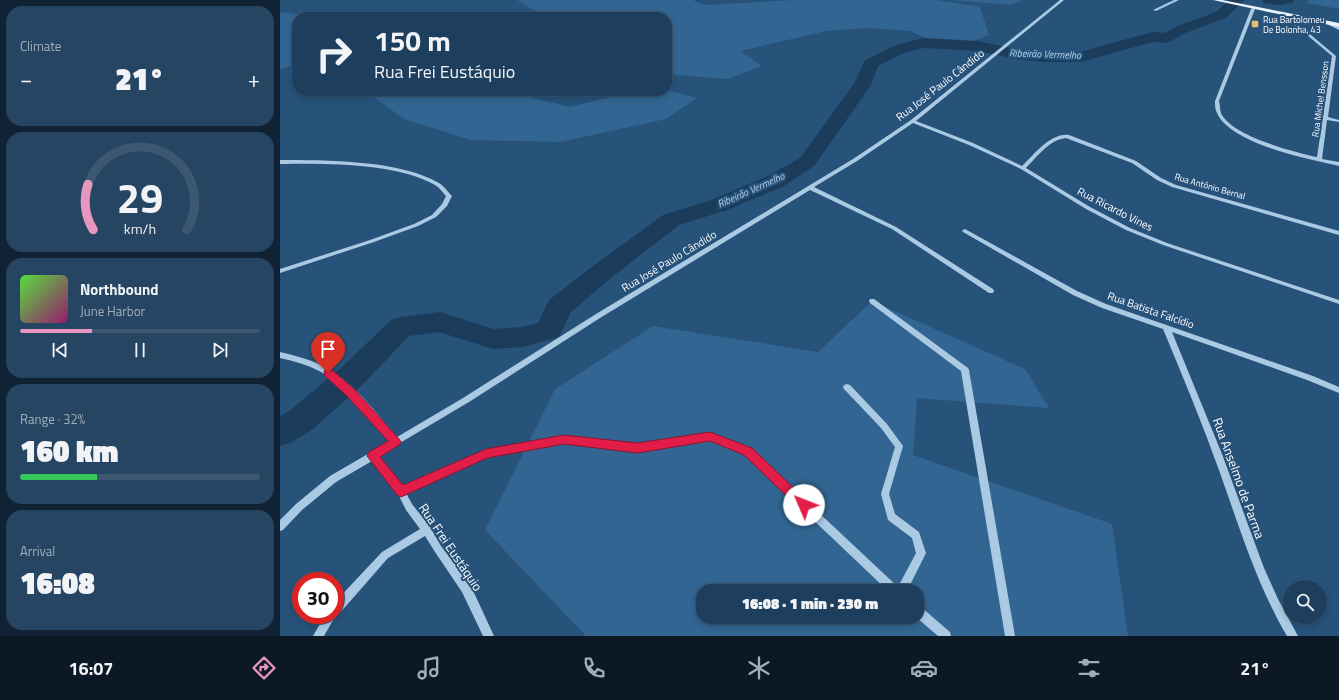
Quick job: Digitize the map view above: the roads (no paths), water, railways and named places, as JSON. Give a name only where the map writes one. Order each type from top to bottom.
[{"type":"main road","points":[[1215,0],[1253,9],[1339,25]]},
{"type":"street","name":"Rua José Paulo Cândido","points":[[280,527],[299,507],[334,479],[466,400],[598,316],[811,188],[913,121],[1011,43],[1062,0]]},
{"type":"street","points":[[1155,10],[1177,0]]},
{"type":"street","points":[[1253,9],[1217,101],[1216,107],[1218,113],[1225,122],[1249,138],[1274,147],[1339,164]]},
{"type":"street","name":"Rua Michel Bensson","points":[[1285,15],[1334,56],[1319,160]]},
{"type":"street","points":[[1330,24],[1339,29]]},
{"type":"street","points":[[1326,118],[1339,121]]},
{"type":"street","name":"Rua Ricardo Vines","points":[[913,121],[1024,168],[1088,208],[1128,230],[1165,244],[1339,302]]},
{"type":"street","name":"Rua Antônio Bernal","points":[[1024,168],[1055,140],[1063,135],[1134,162],[1159,179],[1174,186],[1339,233]]},
{"type":"street","points":[[280,162],[338,162],[375,166],[419,176],[434,182],[446,189],[449,196],[445,205],[434,216],[416,225],[280,271]]},
{"type":"street","points":[[811,188],[894,228],[991,291]]},
{"type":"street","name":"Rua Batista Falcídio","points":[[966,231],[1076,293],[1104,306],[1339,390]]},
{"type":"street","points":[[872,301],[965,370],[1010,636]]},
{"type":"street","name":"Rua Anselmo de Parma","points":[[1166,327],[1198,405],[1233,497],[1244,532],[1280,615],[1293,636]]},
{"type":"street","points":[[280,355],[314,366],[332,375],[351,393],[396,442]]},
{"type":"street","points":[[847,388],[884,426],[899,446],[885,494],[891,517],[916,535],[921,553],[906,584]]},
{"type":"street","points":[[401,492],[486,454],[564,439],[637,448],[710,437],[748,452],[888,584]]},
{"type":"street","name":"Rua Frei Eustáquio","points":[[373,456],[401,492],[409,507],[427,530],[438,549],[466,588],[489,636]]},
{"type":"street","points":[[344,600],[385,555],[427,530]]},
{"type":"street","points":[[924,617],[946,636]]},
{"type":"street","points":[[318,636],[326,624]]},
{"type":"waterway","name":"Ribeirão Vermelho","points":[[280,432],[301,420],[352,376],[401,327],[440,322],[493,339],[523,337],[549,330],[559,307],[598,275],[671,220],[719,205],[774,182],[807,162],[862,85],[871,63],[900,49],[923,43],[978,46],[1015,54],[1044,57],[1081,57],[1153,37],[1166,38],[1183,29],[1221,15],[1237,0]]},
{"type":"waterway","name":"Ribeirão Vermelho","points":[[1269,0],[1287,0]]},
{"type":"place","name":"Rua Bartolomeu De Bolonha, 43","points":[[1255,24]]}]
